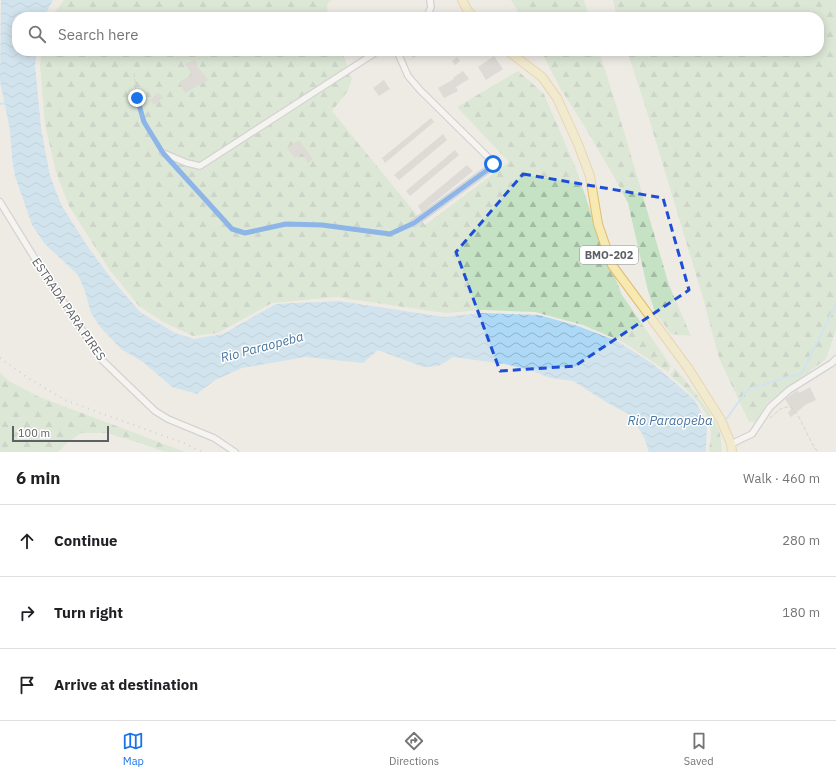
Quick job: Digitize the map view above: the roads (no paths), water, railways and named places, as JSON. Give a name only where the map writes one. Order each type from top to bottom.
[{"type":"main road","points":[[462,0],[469,12]]},
{"type":"main road","name":"BMO-202","points":[[515,56],[542,77],[557,98],[578,144],[590,176],[598,224],[612,265],[688,368],[721,420],[731,448]]},
{"type":"street","points":[[429,12],[431,7],[430,0]]},
{"type":"street","points":[[163,153],[187,163],[200,166],[370,56]]},
{"type":"street","points":[[399,56],[408,76],[420,90],[491,160],[493,164],[490,168],[414,223]]},
{"type":"street","name":"ESTRADA PARA PIRES","points":[[0,202],[37,262],[102,360],[155,410],[168,419],[214,438],[235,452]]},
{"type":"street","points":[[731,448],[752,434],[770,407],[789,390],[836,359]]},
{"type":"water","name":"Rio Paraopeba","points":[[1,0],[53,0],[47,12],[12,12],[12,56],[36,56],[35,65],[41,128],[50,176],[62,206],[86,244],[110,277],[140,312],[175,333],[194,339],[223,334],[276,304],[339,301],[444,317],[481,313],[539,315],[578,326],[617,341],[653,364],[694,399],[707,423],[706,452],[649,452],[644,437],[630,415],[573,381],[550,378],[530,370],[505,364],[453,357],[439,366],[423,367],[378,350],[363,363],[305,357],[242,368],[215,380],[197,394],[172,387],[143,362],[121,349],[101,328],[91,313],[85,291],[78,275],[44,243],[32,225],[15,176],[10,130],[0,81]]},
{"type":"waterway","points":[[0,104],[7,103]]},
{"type":"waterway","points":[[727,418],[748,389],[802,373],[836,304]]},
{"type":"railway","points":[[0,358],[28,378],[65,400],[186,444],[202,452]]}]
